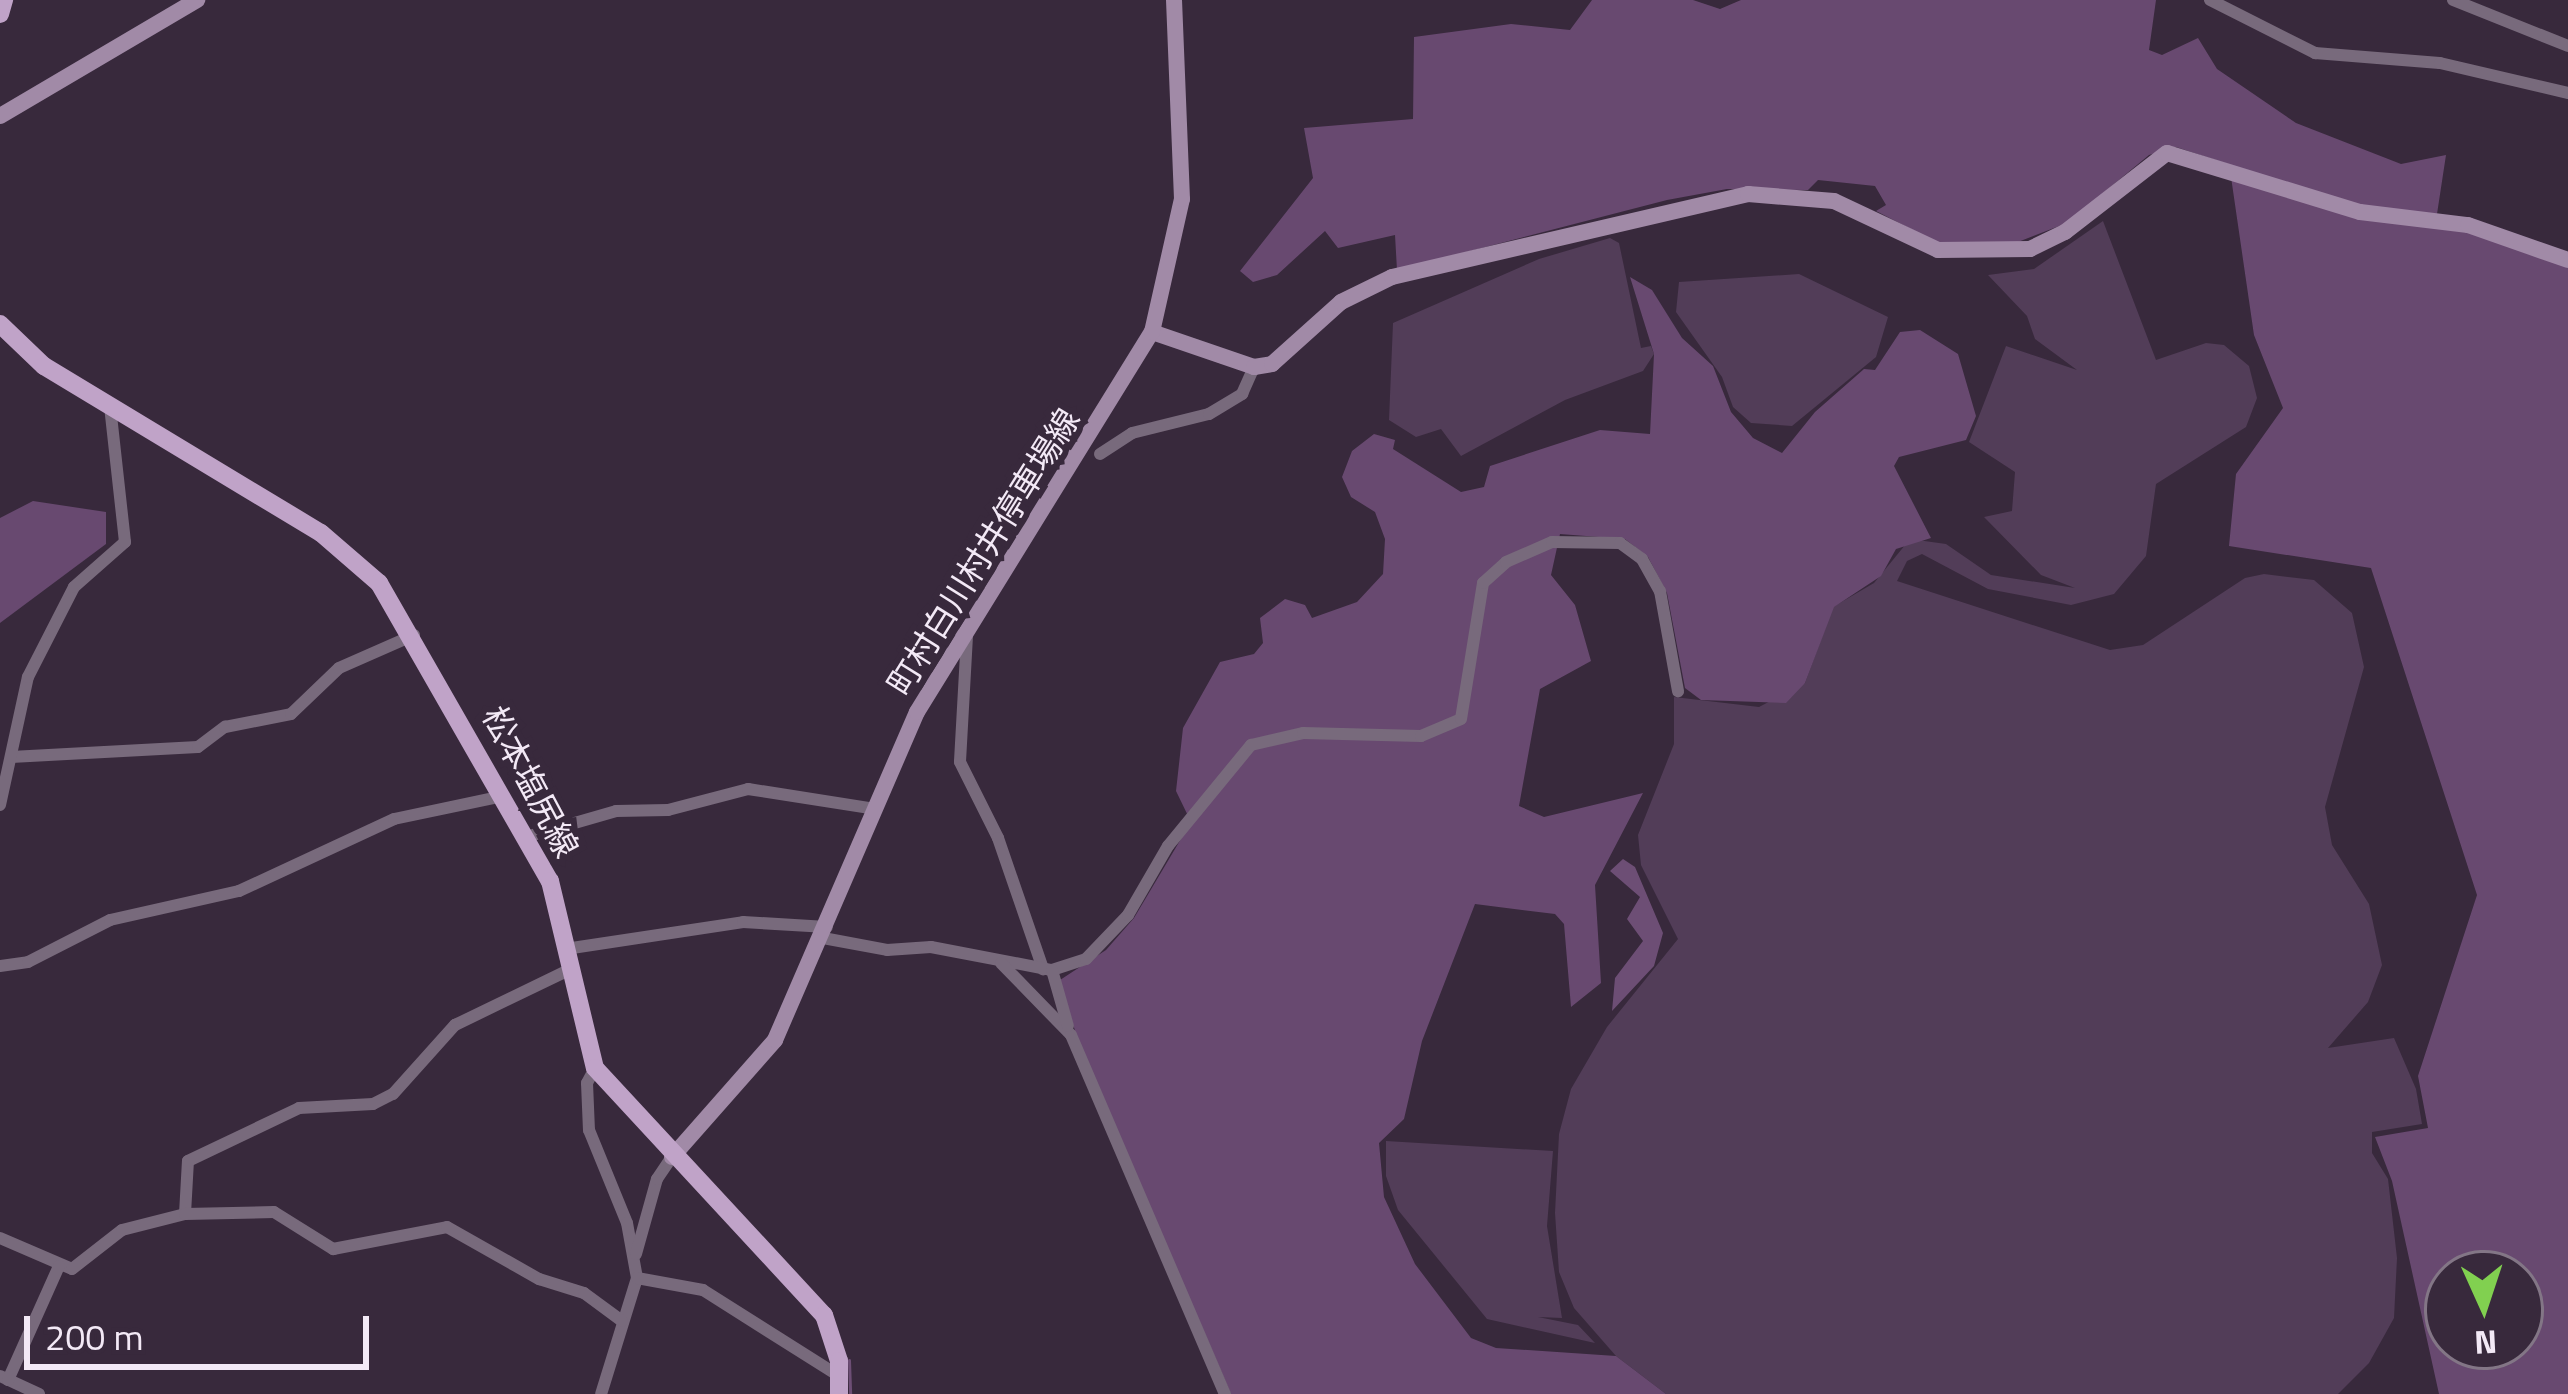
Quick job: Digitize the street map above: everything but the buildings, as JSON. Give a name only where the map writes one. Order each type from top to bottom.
[{"type":"main road","points":[[0,14],[4,0]]},
{"type":"main road","name":"松本塩尻線","points":[[0,324],[44,367],[321,533],[380,583],[415,635],[526,837],[573,957],[595,1068]]},
{"type":"main road","points":[[595,1068],[824,1315],[839,1385]]},
{"type":"street","points":[[0,116],[197,0]]},
{"type":"street","name":"町村白川村井停車場線","points":[[673,1157],[775,1040],[917,712],[1152,332],[1182,199],[1174,0]]},
{"type":"street","points":[[2210,0],[2315,52],[2453,65],[2568,93]]},
{"type":"street","points":[[2453,0],[2568,46]]},
{"type":"street","points":[[1152,332],[1254,368],[1272,364],[1341,302],[1392,277],[1716,197],[1776,193],[1834,201],[1906,238],[1966,255],[2030,249],[2065,232],[2167,153],[2360,212],[2468,225],[2568,260]]},
{"type":"street","points":[[1100,454],[1132,433],[1209,414],[1242,394],[1254,368]]},
{"type":"street","points":[[0,805],[28,677],[61,609],[125,542],[110,406]]},
{"type":"street","points":[[185,1214],[188,1161],[299,1108],[373,1104],[393,1094],[455,1025],[573,957],[743,922],[825,932],[886,950],[931,946],[1047,969],[1105,944],[1168,846],[1251,746],[1303,733],[1420,736],[1461,719],[1483,583],[1532,548],[1603,540],[1642,560],[1660,591],[1678,691]]},
{"type":"street","points":[[968,626],[960,762],[998,838],[1071,1035],[1225,1394]]},
{"type":"street","points":[[7,761],[198,747],[225,727],[291,714],[339,668],[415,635]]},
{"type":"street","points":[[526,837],[616,811],[668,810],[748,789],[876,809]]},
{"type":"street","points":[[0,966],[28,962],[110,920],[239,892],[394,819],[503,796]]},
{"type":"street","points":[[1001,963],[1071,1035]]},
{"type":"street","points":[[595,1068],[587,1083],[589,1130],[636,1255],[638,1278],[601,1394]]},
{"type":"street","points":[[636,1255],[657,1179],[673,1157]]},
{"type":"street","points":[[0,1238],[59,1266],[83,1267],[122,1230],[185,1214],[274,1212],[333,1249],[447,1227],[538,1279],[584,1293],[622,1321]]},
{"type":"street","points":[[39,1394],[4,1378],[59,1266]]},
{"type":"street","points":[[638,1278],[703,1290],[839,1385]]},
{"type":"shaded area","points":[[1592,0],[1693,0],[1720,9],[1741,0],[2156,0],[2149,50],[2162,55],[2198,38],[2217,69],[2296,123],[2401,164],[2446,155],[2437,214],[2365,209],[2176,147],[2149,155],[2067,223],[2005,247],[1940,244],[1876,211],[1886,205],[1875,186],[1818,180],[1808,190],[1727,189],[1667,200],[1397,270],[1395,235],[1338,248],[1325,231],[1277,275],[1253,282],[1240,271],[1313,178],[1304,128],[1413,119],[1414,37],[1511,24],[1570,30]]},
{"type":"shaded area","points":[[2231,177],[2465,231],[2568,266],[2568,1394],[2439,1394],[2434,1370],[2544,1370],[2544,1250],[2424,1250],[2424,1326],[2392,1181],[2375,1137],[2428,1128],[2418,1076],[2477,895],[2371,568],[2229,546],[2236,474],[2283,408],[2254,335]]},
{"type":"shaded area","points":[[2103,221],[2156,360],[2206,343],[2224,345],[2249,366],[2257,398],[2246,427],[2156,484],[2146,556],[2114,594],[2071,605],[1988,589],[1922,554],[1907,561],[1897,581],[2110,650],[2143,645],[2245,578],[2264,574],[2314,580],[2352,613],[2364,667],[2325,807],[2332,845],[2369,904],[2382,965],[2368,1002],[2328,1048],[2394,1038],[2416,1089],[2422,1124],[2372,1132],[2372,1153],[2388,1179],[2397,1258],[2394,1318],[2369,1363],[2338,1394],[1666,1394],[1616,1356],[1574,1308],[1559,1272],[1555,1213],[1559,1134],[1571,1089],[1607,1027],[1678,939],[1641,865],[1638,835],[1674,744],[1674,697],[1759,707],[1805,683],[1833,607],[1874,583],[1910,539],[1946,544],[1991,575],[2075,588],[2041,575],[1984,517],[2012,511],[2015,472],[1969,442],[2006,346],[2077,370],[2035,339],[2027,316],[1988,275],[2034,269]]},
{"type":"shaded area","points":[[1610,238],[1619,243],[1641,348],[1651,346],[1654,354],[1643,371],[1565,400],[1461,456],[1441,429],[1416,437],[1389,420],[1393,323],[1539,259]]},
{"type":"shaded area","points":[[1799,274],[1888,317],[1876,357],[1792,426],[1751,423],[1733,407],[1722,377],[1676,312],[1679,282]]},
{"type":"shaded area","points":[[1630,277],[1652,290],[1682,338],[1713,366],[1731,412],[1753,438],[1782,453],[1815,412],[1864,369],[1875,370],[1900,332],[1920,330],[1958,354],[1976,416],[1966,440],[1899,457],[1894,466],[1931,538],[1896,549],[1881,576],[1834,607],[1805,683],[1786,703],[1701,700],[1685,688],[1667,593],[1648,557],[1625,539],[1560,534],[1551,575],[1575,605],[1591,661],[1540,689],[1519,806],[1544,817],[1643,793],[1595,885],[1601,983],[1571,1007],[1564,924],[1555,914],[1475,904],[1422,1041],[1404,1119],[1379,1143],[1384,1197],[1415,1264],[1471,1338],[1496,1348],[1616,1356],[1666,1394],[1231,1394],[1078,1041],[1060,980],[1106,950],[1134,918],[1191,822],[1176,791],[1183,728],[1220,662],[1254,654],[1263,643],[1260,618],[1285,599],[1305,605],[1312,618],[1357,602],[1383,574],[1385,539],[1375,512],[1351,497],[1342,477],[1352,451],[1374,434],[1395,440],[1393,449],[1461,492],[1484,487],[1490,466],[1600,430],[1650,434],[1654,354]]},
{"type":"shaded area","points":[[33,501],[106,512],[106,544],[0,623],[0,518]]},
{"type":"shaded area","points":[[1623,859],[1635,867],[1663,933],[1654,966],[1612,1011],[1615,978],[1643,941],[1627,919],[1640,897],[1610,871]]},
{"type":"shaded area","points":[[1386,1141],[1553,1151],[1547,1226],[1562,1318],[1538,1317],[1578,1325],[1595,1343],[1487,1319],[1398,1210],[1386,1176]]},
{"type":"waterway","points":[[849,1360],[850,1394]]}]
